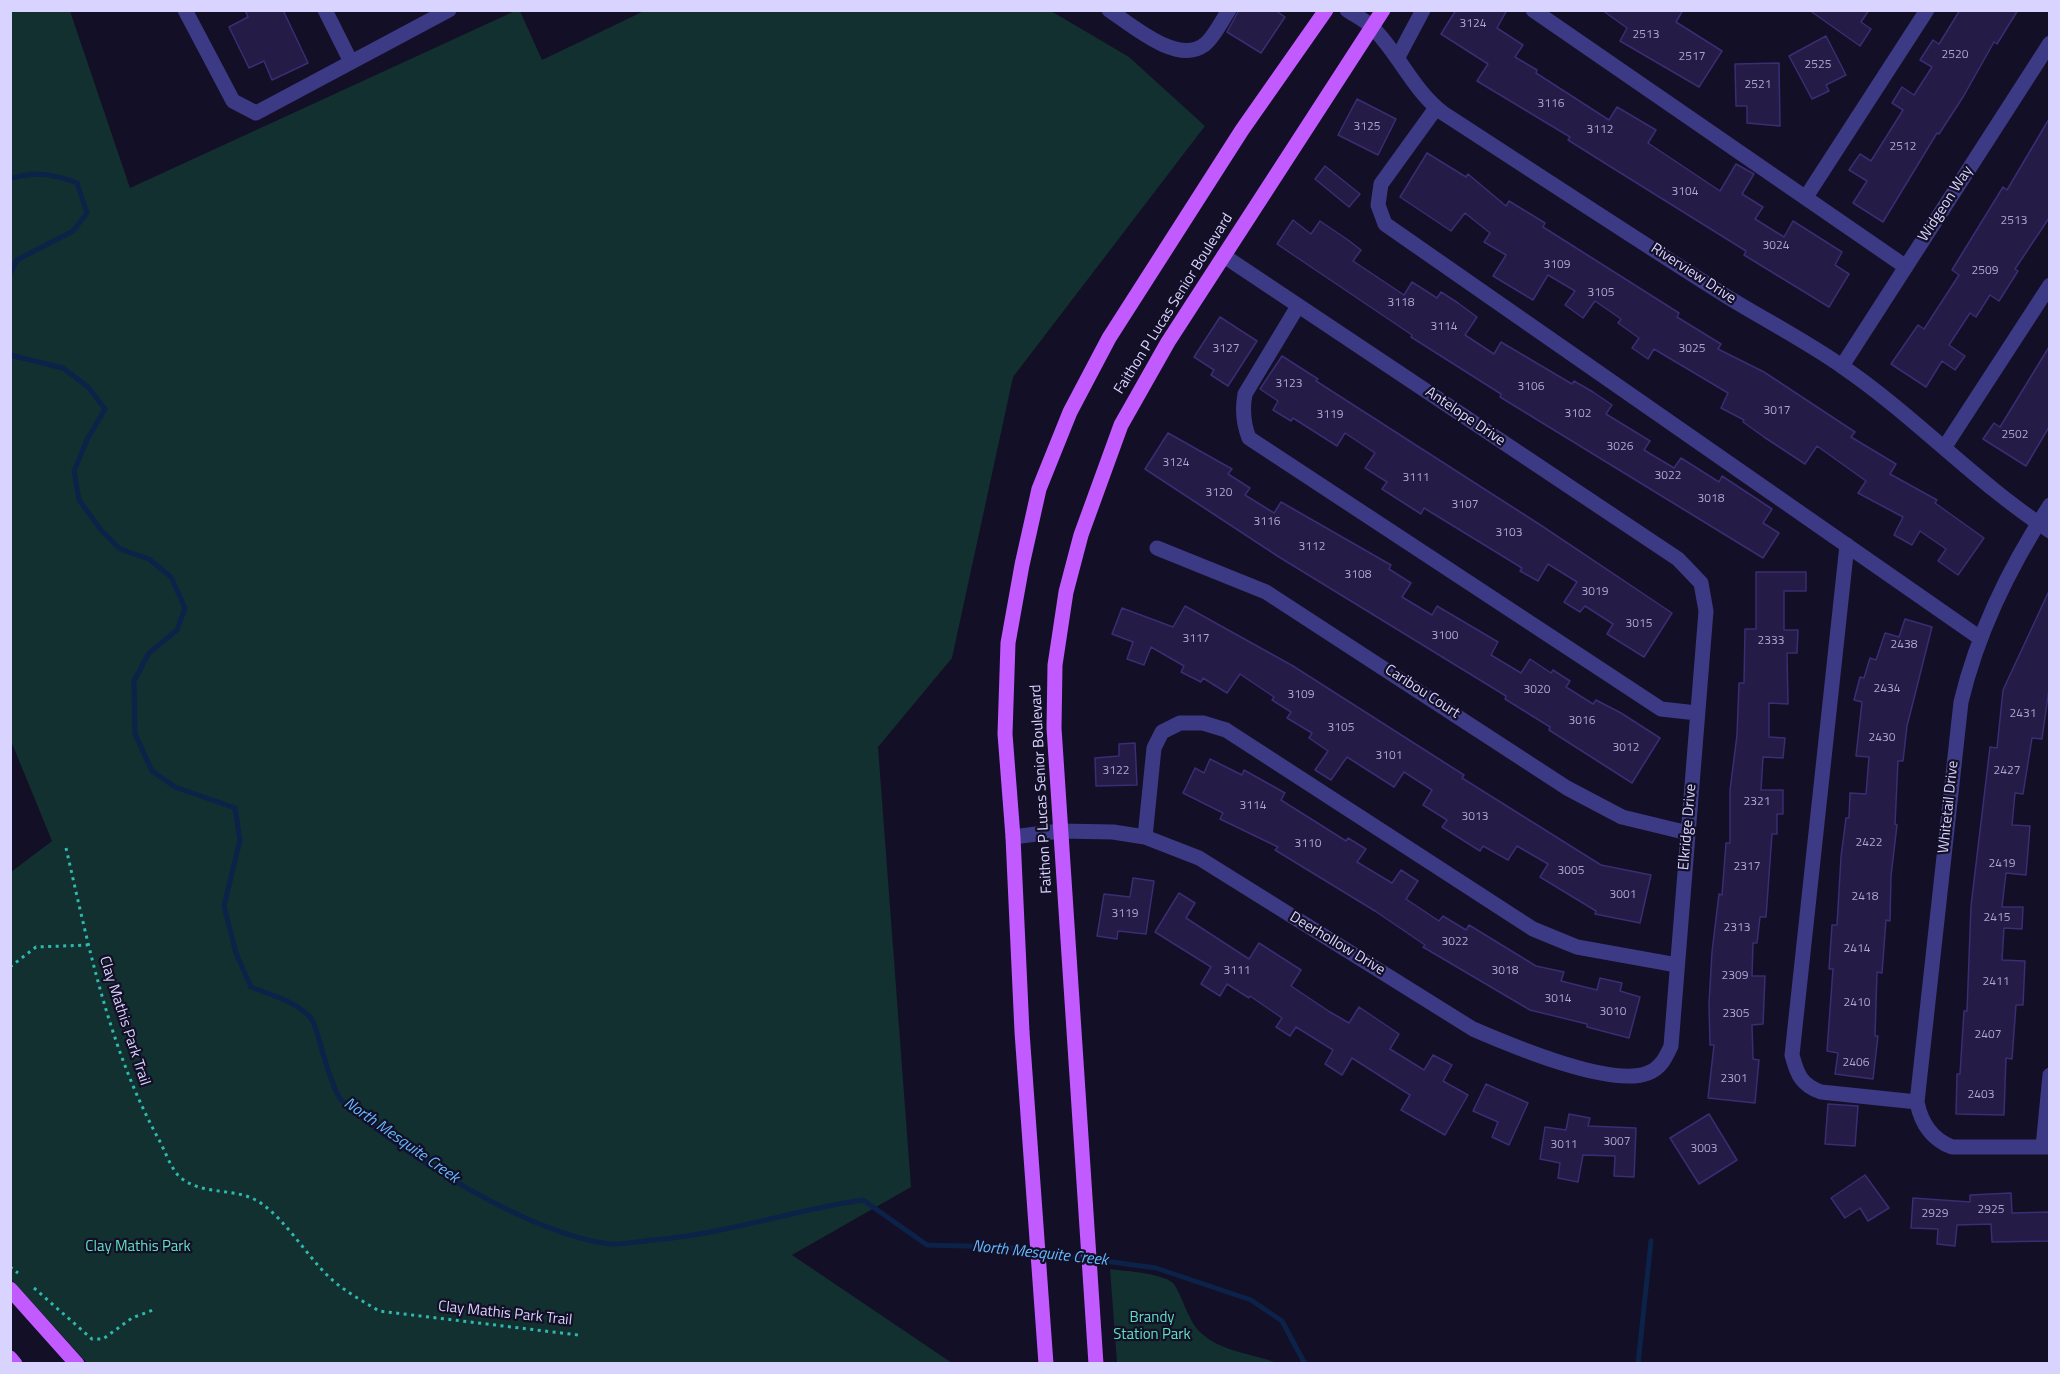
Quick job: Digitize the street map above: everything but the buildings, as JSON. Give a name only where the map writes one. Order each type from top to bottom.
[{"type":"main road","name":"Faithon P Lucas Senior Boulevard","points":[[1046,1364],[1030,1160],[1013,837],[1005,734],[1008,643],[1039,489],[1070,412],[1109,338],[1242,130],[1326,10]]},
{"type":"main road","name":"Faithon P Lucas Senior Boulevard","points":[[1096,1364],[1054,728],[1055,665],[1066,591],[1081,535],[1121,425],[1168,342],[1383,10]]},
{"type":"main road","points":[[10,1289],[77,1364]]},
{"type":"main road","points":[[10,1358],[15,1364]]},
{"type":"street","points":[[185,10],[233,101],[256,113],[449,10]]},
{"type":"street","points":[[325,10],[351,62]]},
{"type":"street","points":[[1109,10],[1169,49],[1191,50],[1204,45],[1228,10]]},
{"type":"street","name":"Riverview Drive","points":[[1347,10],[1372,27],[1398,57],[1427,101],[1436,108],[1727,296],[1842,366],[1927,431],[1976,477],[2044,527]]},
{"type":"street","points":[[1398,57],[1423,10]]},
{"type":"street","points":[[1533,10],[1906,267]]},
{"type":"street","points":[[1806,197],[1927,10]]},
{"type":"street","name":"Widgeon Way","points":[[1842,366],[2049,43]]},
{"type":"street","points":[[1436,108],[1381,184],[1378,205],[1385,224],[1980,638]]},
{"type":"street","name":"Antelope Drive","points":[[1224,256],[1678,558],[1701,583]]},
{"type":"street","points":[[1944,448],[2049,285]]},
{"type":"street","points":[[1298,306],[1245,394],[1242,407],[1244,427],[1249,438],[1661,709],[1697,713]]},
{"type":"street","name":"Whitetail Drive","points":[[2046,1147],[1952,1147],[1939,1142],[1925,1126],[1917,1101],[1961,702],[1988,616],[2044,527],[2049,505]]},
{"type":"street","points":[[1847,545],[1792,1055],[1797,1076],[1808,1088],[1821,1092],[1917,1101]]},
{"type":"street","name":"Caribou Court","points":[[1156,548],[1266,592],[1567,788],[1622,817],[1688,833]]},
{"type":"street","name":"Elkridge Drive","points":[[1657,1068],[1671,1046],[1706,611],[1701,583]]},
{"type":"street","points":[[1145,837],[1154,747],[1162,732],[1180,723],[1203,723],[1226,730],[1533,929],[1576,947],[1677,965]]},
{"type":"street","name":"Deerhollow Drive","points":[[1013,837],[1060,831],[1145,837],[1199,858],[1230,875],[1267,902],[1473,1029],[1568,1066],[1633,1076],[1647,1074],[1657,1068]]},
{"type":"street","points":[[2046,1147],[2049,1076]]},
{"type":"path","name":"Clay Mathis Park Trail","points":[[66,848],[88,945],[113,1035],[135,1096],[179,1177],[201,1189],[248,1196],[263,1204],[328,1276],[353,1296],[379,1311],[578,1335]]},
{"type":"path","points":[[10,967],[36,947],[88,945]]},
{"type":"path","points":[[10,1266],[19,1274]]},
{"type":"path","points":[[27,1282],[92,1339],[103,1339],[132,1318],[153,1310]]},
{"type":"green space","name":"Clay Mathis Park","points":[[10,11],[70,11],[130,188],[515,11],[520,11],[542,60],[644,11],[1051,11],[1129,57],[1205,126],[1013,377],[952,658],[878,747],[911,1187],[792,1255],[952,1363],[87,1363],[11,1279],[11,872],[52,841],[11,741]]},
{"type":"green space","name":"Brandy Station Park","points":[[1110,1269],[1152,1275],[1168,1280],[1176,1287],[1196,1327],[1208,1339],[1227,1348],[1277,1363],[1117,1363]]},
{"type":"waterway","name":"North Mesquite Creek","points":[[10,179],[27,175],[44,175],[60,177],[77,183],[87,213],[73,231],[17,260],[10,274]]},
{"type":"waterway","name":"North Mesquite Creek","points":[[10,355],[63,368],[88,387],[105,409],[88,438],[74,471],[79,500],[101,530],[120,549],[149,559],[171,577],[185,608],[177,630],[149,653],[134,681],[135,734],[152,771],[175,787],[235,808],[240,840],[224,906],[236,953],[251,987],[291,1003],[311,1018],[337,1094],[343,1102],[369,1123],[433,1168],[469,1189],[542,1225],[577,1237],[609,1244],[681,1237],[863,1200],[927,1245],[1003,1247],[1156,1268],[1251,1300],[1282,1321],[1305,1364]]},
{"type":"waterway","points":[[1638,1364],[1651,1241]]}]
